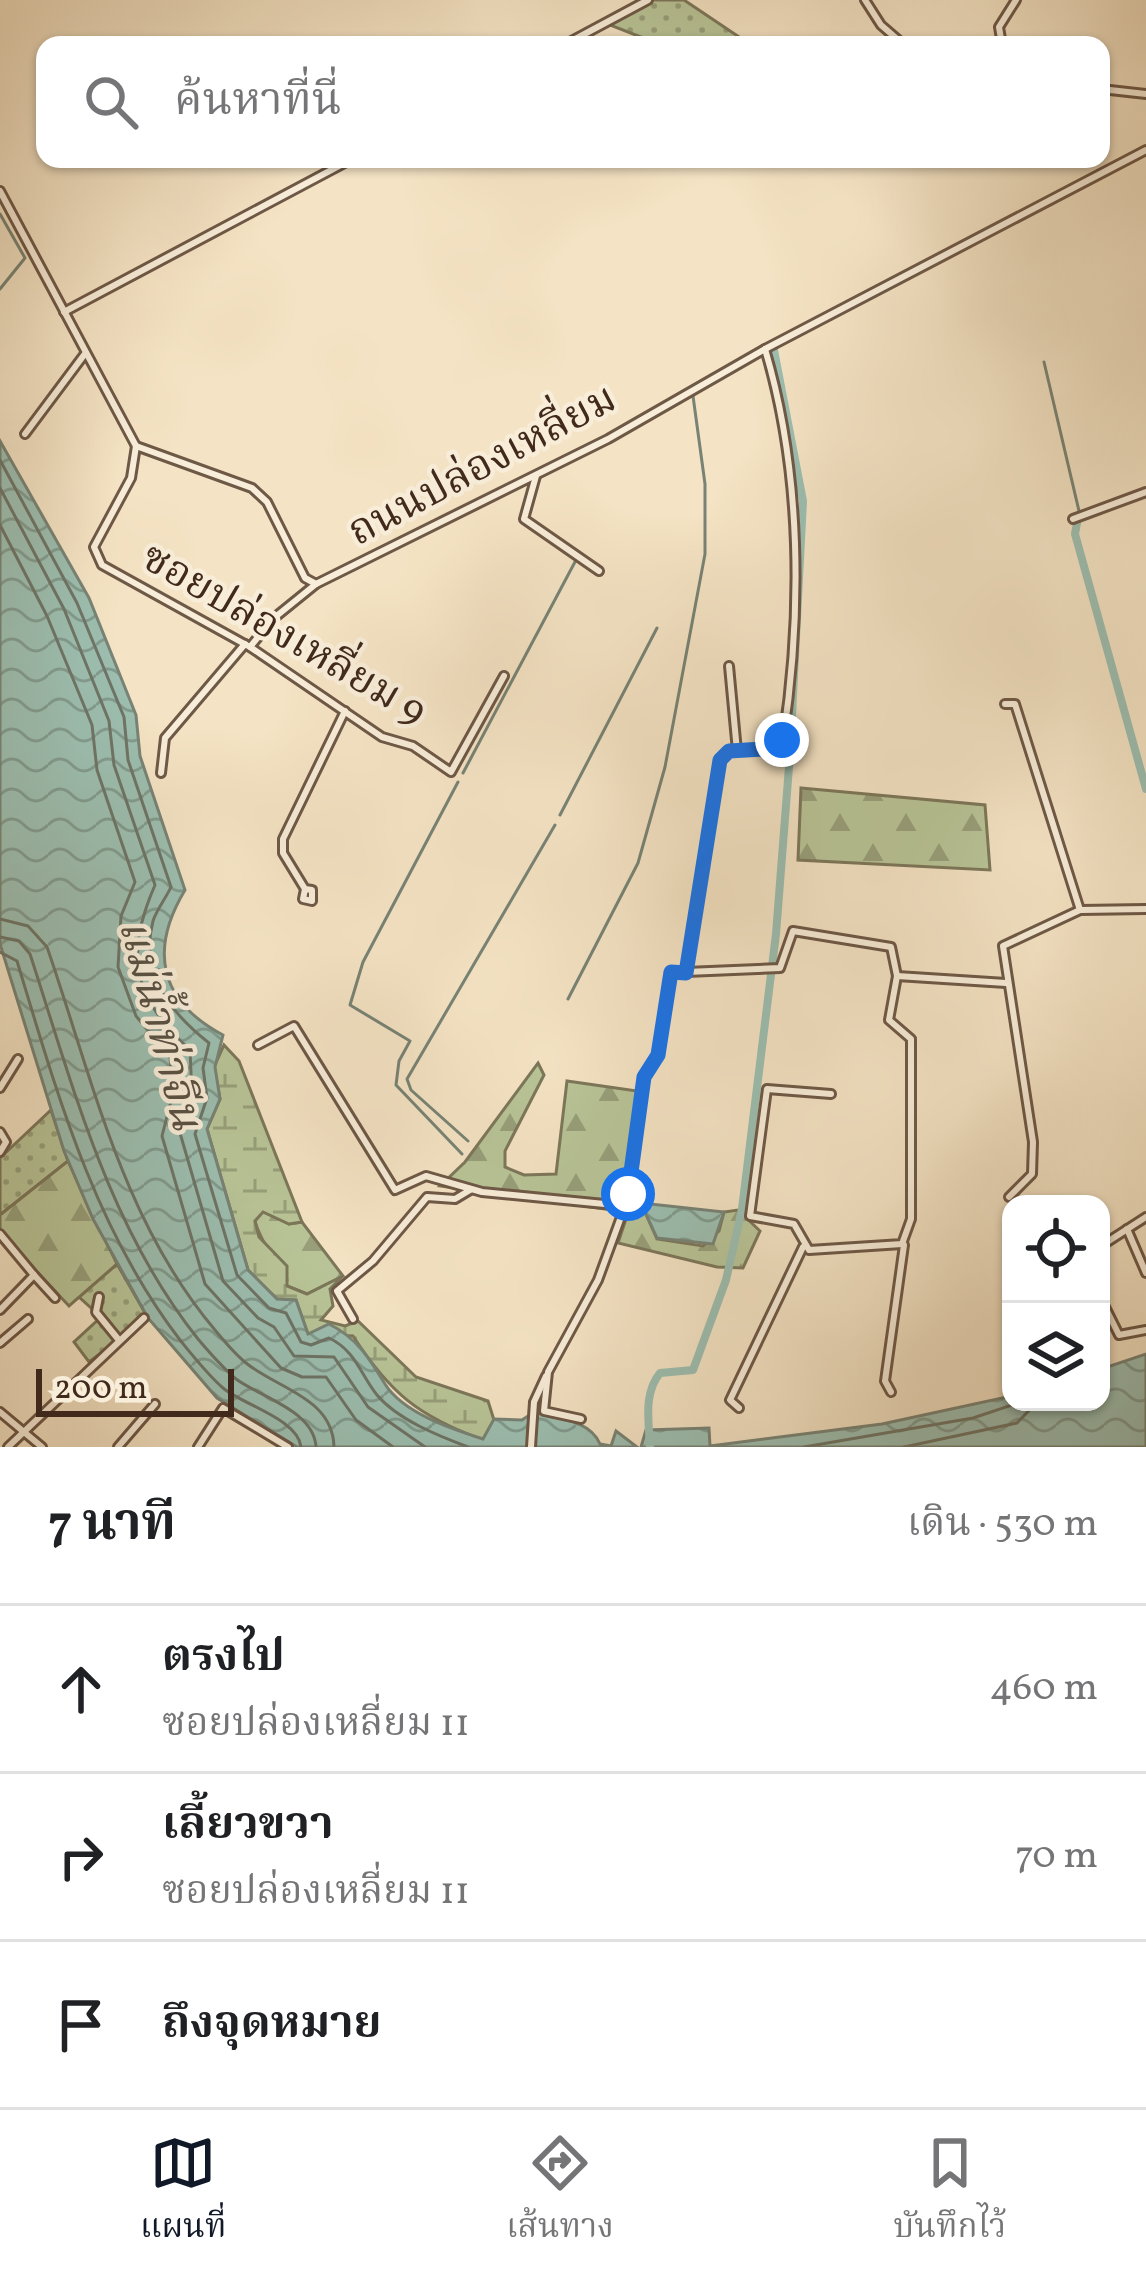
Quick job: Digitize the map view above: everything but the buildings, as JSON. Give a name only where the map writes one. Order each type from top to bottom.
[{"type":"street","points":[[581,36],[648,0]]},
{"type":"street","points":[[865,0],[894,36]]},
{"type":"street","points":[[1000,36],[999,27],[1016,0]]},
{"type":"street","points":[[1110,90],[1146,94]]},
{"type":"street","name":"ถนนปล่องเหลี่ยม","points":[[136,446],[252,488],[267,502],[305,578],[316,584],[536,476],[765,349],[1146,150]]},
{"type":"street","points":[[64,313],[335,168]]},
{"type":"street","points":[[0,190],[136,446]]},
{"type":"street","points":[[686,973],[720,760],[737,751],[780,748],[796,579],[790,475],[765,349]]},
{"type":"street","points":[[25,434],[84,354]]},
{"type":"street","name":"ซอยปล่องเหลี่ยม 9","points":[[136,446],[131,478],[94,547],[95,560],[248,645],[382,737],[413,746],[454,772],[504,676]]},
{"type":"street","points":[[536,476],[524,519],[599,571]]},
{"type":"street","points":[[1073,519],[1146,492]]},
{"type":"street","points":[[160,773],[165,738],[274,618],[316,584]]},
{"type":"street","points":[[729,666],[737,751]]},
{"type":"street","points":[[1005,704],[1015,704],[1080,910]]},
{"type":"street","points":[[305,889],[283,853],[283,839],[345,712]]},
{"type":"street","points":[[1012,1195],[1027,1184],[1034,1167],[1006,982],[1006,942],[1080,910],[1146,910]]},
{"type":"street","points":[[531,1447],[534,1402],[595,1287],[626,1206],[644,1077],[658,1055],[671,972],[781,968],[789,936],[802,930],[888,944],[897,976],[889,1020],[911,1040],[911,1219],[885,1382],[891,1392]]},
{"type":"street","points":[[897,976],[1006,982]]},
{"type":"street","points":[[258,1045],[294,1027],[391,1187],[401,1190],[426,1175],[470,1190],[626,1206]]},
{"type":"street","points":[[0,1088],[18,1059]]},
{"type":"street","points":[[739,1408],[730,1400],[804,1246],[794,1223],[750,1216],[765,1094],[774,1088],[831,1094]]},
{"type":"street","points":[[0,1132],[6,1142],[0,1152]]},
{"type":"street","points":[[352,1319],[337,1291],[373,1261],[427,1196],[454,1199],[470,1190]]},
{"type":"street","points":[[1110,1240],[1146,1217]]},
{"type":"street","points":[[1127,1229],[1146,1273]]},
{"type":"street","points":[[0,1234],[55,1298]]},
{"type":"street","points":[[804,1246],[904,1242]]},
{"type":"street","points":[[0,1310],[34,1274]]},
{"type":"street","points":[[99,1297],[96,1312],[118,1339]]},
{"type":"street","points":[[1103,1303],[1118,1335],[1146,1330]]},
{"type":"street","points":[[8,1447],[144,1318]]},
{"type":"street","points":[[0,1343],[28,1319]]},
{"type":"street","points":[[548,1372],[542,1409],[581,1419]]},
{"type":"street","points":[[118,1447],[155,1404]]},
{"type":"street","points":[[198,1447],[223,1408],[288,1447]]},
{"type":"street","points":[[0,1412],[42,1447]]},
{"type":"green space","points":[[651,0],[684,0],[738,36],[638,36],[610,25]]},
{"type":"green space","points":[[801,788],[985,805],[990,870],[798,860]]},
{"type":"green space","points":[[224,1045],[239,1061],[302,1222],[289,1224],[263,1212],[255,1221],[259,1237],[287,1266],[287,1286],[307,1294],[343,1276],[330,1289],[333,1306],[321,1320],[345,1326],[358,1321],[416,1377],[488,1401],[494,1420],[483,1440],[440,1422],[393,1388],[353,1336],[308,1334],[296,1300],[277,1299],[248,1270],[207,1129],[220,1099],[214,1067]]},
{"type":"green space","points":[[538,1063],[544,1075],[505,1151],[505,1167],[524,1175],[556,1174],[567,1081],[637,1091],[620,1211],[440,1186],[465,1162]]},
{"type":"green space","points":[[51,1110],[68,1161],[0,1215],[0,1158]]},
{"type":"green space","points":[[68,1161],[117,1264],[69,1306],[0,1232],[0,1215]]},
{"type":"green space","points":[[632,1201],[641,1203],[657,1239],[703,1246],[719,1231],[724,1212],[738,1210],[760,1231],[743,1268],[717,1267],[618,1243]]},
{"type":"green space","points":[[262,1211],[289,1224],[302,1222],[343,1276],[307,1294],[287,1286],[257,1229],[255,1221]]},
{"type":"green space","points":[[117,1264],[148,1318],[89,1362],[74,1342],[101,1317],[79,1297]]},
{"type":"water","name":"แม่น้ำท่าจีน","points":[[0,441],[89,598],[136,715],[140,756],[185,890],[167,933],[166,972],[185,1006],[223,1035],[215,1067],[220,1099],[207,1129],[248,1270],[277,1299],[296,1300],[308,1334],[329,1324],[355,1342],[393,1394],[429,1419],[483,1439],[494,1419],[522,1420],[534,1412],[581,1425],[600,1444],[611,1446],[616,1431],[637,1447],[297,1447],[217,1398],[148,1318],[93,1219],[64,1151],[0,944]]},
{"type":"water","points":[[641,1203],[724,1212],[713,1244],[657,1238]]},
{"type":"water","points":[[1146,1354],[1146,1447],[641,1447],[646,1430],[709,1428],[710,1446],[882,1424],[1002,1398],[1002,1411],[1110,1411],[1110,1366]]},
{"type":"waterway","points":[[0,214],[25,258],[0,289]]},
{"type":"waterway","points":[[650,1447],[648,1408],[655,1381],[660,1373],[693,1370],[726,1280],[742,1209],[776,934],[803,501],[774,350]]},
{"type":"waterway","points":[[1044,362],[1079,511]]},
{"type":"waterway","points":[[568,999],[638,863],[665,767],[705,554],[705,484],[693,396]]},
{"type":"waterway","points":[[1077,523],[1075,534],[1146,789]]},
{"type":"waterway","points":[[463,773],[576,560]]},
{"type":"waterway","points":[[560,815],[657,628]]},
{"type":"waterway","points":[[458,782],[363,962],[350,1005],[410,1041],[399,1061],[396,1085],[462,1154]]},
{"type":"waterway","points":[[468,1141],[411,1090],[407,1079],[555,825]]},
{"type":"route","points":[[628,1194],[644,1077],[658,1055],[671,972],[686,973],[720,760],[729,751],[780,748],[782,740]]}]
